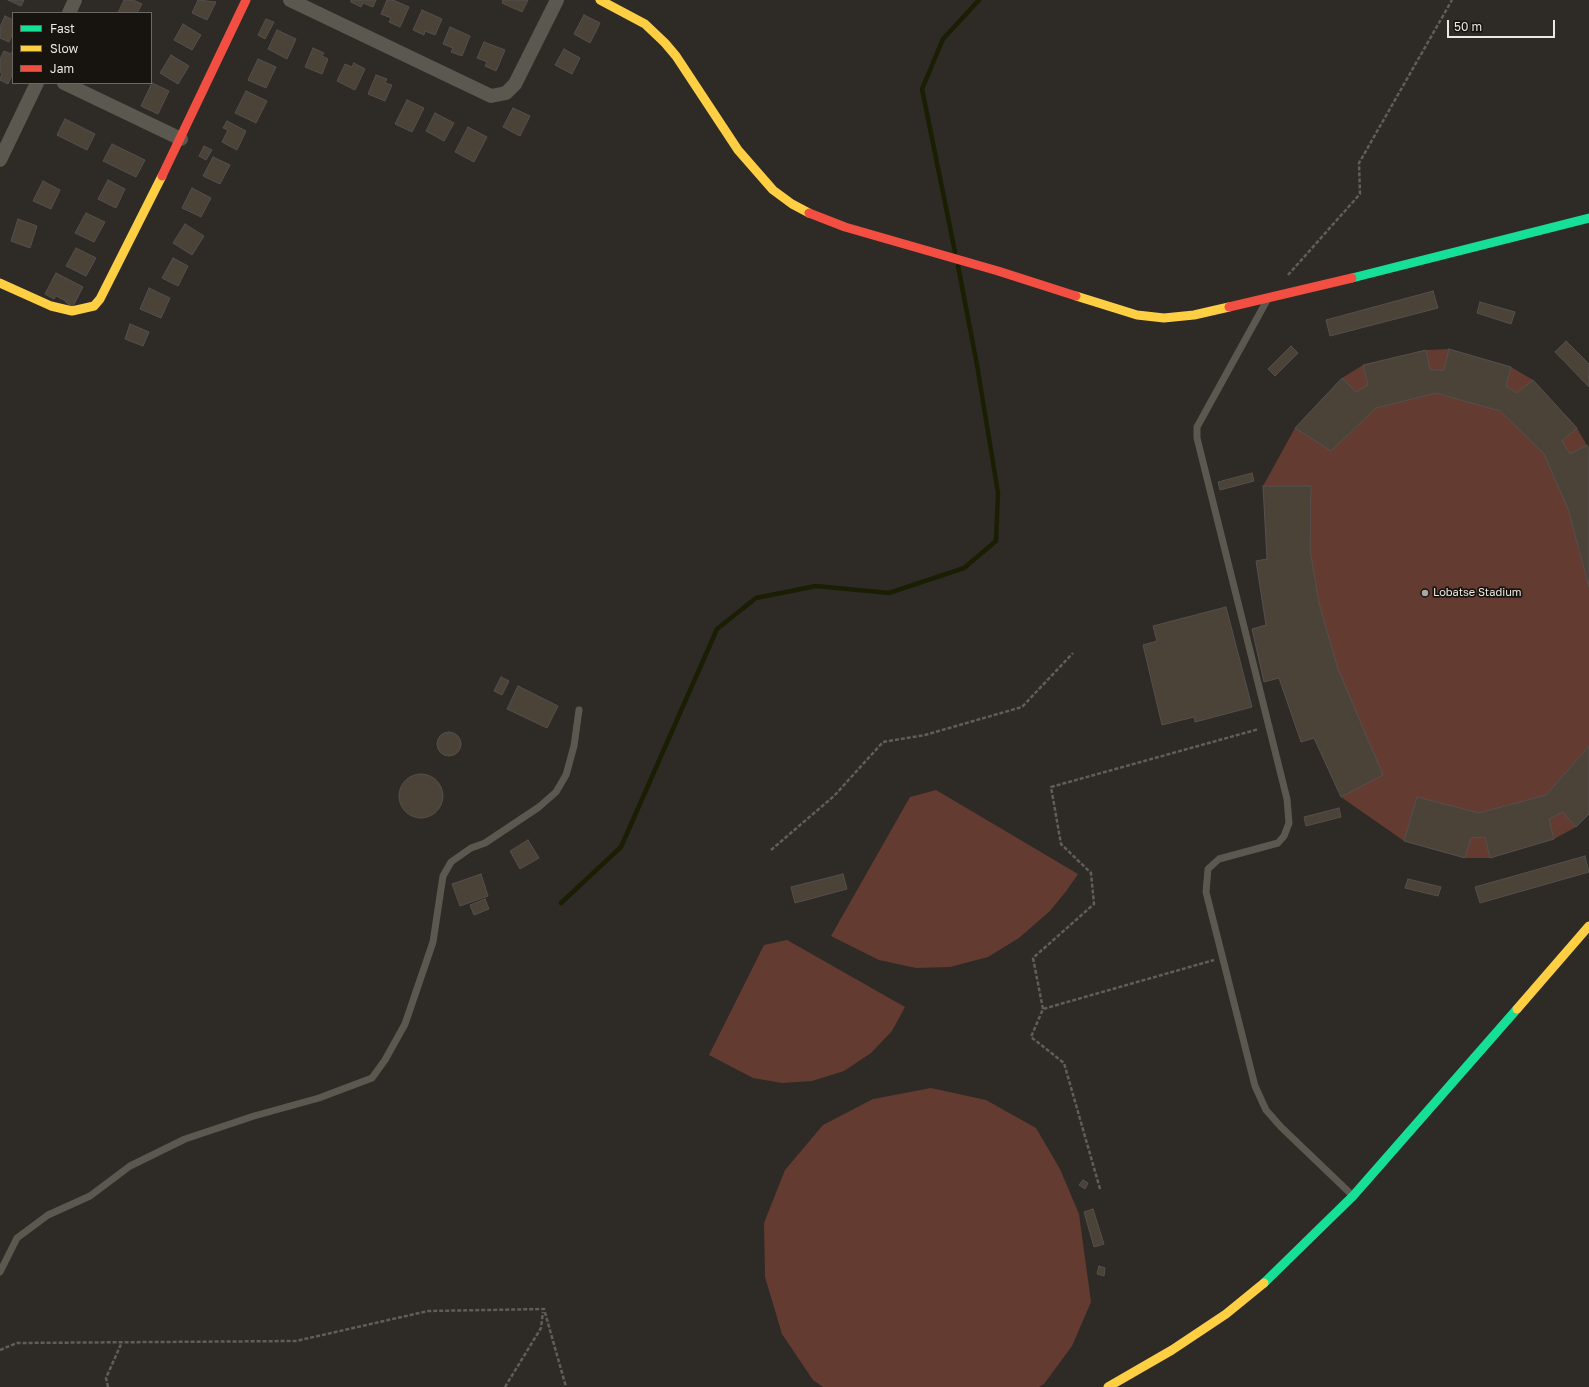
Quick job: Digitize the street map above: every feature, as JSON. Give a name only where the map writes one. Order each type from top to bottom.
[{"type":"street","points":[[69,12],[75,0]]},
{"type":"street","points":[[0,283],[51,306],[72,310],[84,310],[94,306],[100,299],[181,139],[246,0]]},
{"type":"street","points":[[290,0],[490,96],[506,93],[515,84],[557,0]]},
{"type":"street","points":[[600,0],[645,24],[665,43],[676,56],[738,150],[773,190],[792,204],[816,216],[845,227],[868,232],[998,271],[1137,315],[1164,318],[1194,315],[1325,285],[1589,218]]},
{"type":"street","points":[[0,160],[37,84]]},
{"type":"street","points":[[66,84],[181,139]]},
{"type":"street","points":[[1108,1387],[1172,1350],[1226,1314],[1267,1281],[1353,1196],[1589,926]]},
{"type":"lane","points":[[1269,297],[1197,427],[1197,438],[1287,800],[1289,823],[1284,836],[1278,843],[1219,859],[1208,868],[1206,892],[1255,1086],[1266,1110],[1281,1127],[1353,1196]]},
{"type":"lane","points":[[0,1272],[17,1238],[48,1215],[90,1196],[130,1166],[185,1139],[254,1116],[319,1098],[372,1078],[386,1060],[405,1024],[433,942],[443,876],[450,862],[471,848],[486,843],[539,807],[556,792],[566,775],[574,746],[579,710]]},
{"type":"path","points":[[1284,280],[1360,194],[1358,163],[1452,0]]},
{"type":"path","points":[[771,850],[834,796],[883,742],[924,736],[1022,707],[1073,653]]},
{"type":"path","points":[[1100,1189],[1064,1063],[1031,1037],[1043,1009],[1033,958],[1094,904],[1091,873],[1061,844],[1051,787],[1268,726]]},
{"type":"path","points":[[1043,1009],[1222,957]]},
{"type":"path","points":[[0,1350],[17,1343],[296,1341],[428,1311],[544,1309]]},
{"type":"path","points":[[505,1387],[541,1328],[544,1309]]},
{"type":"path","points":[[544,1309],[566,1387]]},
{"type":"path","points":[[108,1387],[106,1378],[122,1342]]},
{"type":"shaded area","name":"Lobatse Stadium","points":[[1449,349],[1511,367],[1533,380],[1577,428],[1589,449],[1589,814],[1576,827],[1554,839],[1490,858],[1465,858],[1404,841],[1341,797],[1314,738],[1301,742],[1279,678],[1264,682],[1252,629],[1266,625],[1256,561],[1267,559],[1263,486],[1295,428],[1342,378],[1363,365],[1426,350]]},
{"type":"shaded area","points":[[936,790],[1078,874],[1050,911],[1019,938],[988,957],[950,967],[916,968],[879,960],[831,936],[910,797]]},
{"type":"shaded area","points":[[787,940],[905,1007],[892,1031],[871,1053],[844,1071],[812,1081],[782,1083],[753,1078],[709,1055],[764,945]]},
{"type":"shaded area","points":[[931,1088],[986,1100],[1036,1128],[1060,1169],[1079,1214],[1091,1302],[1072,1346],[1044,1384],[1039,1387],[823,1387],[813,1380],[782,1334],[765,1277],[764,1223],[785,1170],[823,1125],[873,1099]]},
{"type":"building","points":[[8,0],[24,0],[21,6]]},
{"type":"building","points":[[124,0],[133,0],[142,4],[138,12],[118,12]]},
{"type":"building","points":[[198,0],[216,2],[207,20],[192,13]]},
{"type":"building","points":[[351,0],[376,0],[373,7],[363,3],[361,7],[351,2]]},
{"type":"building","points":[[387,0],[393,0],[409,7],[400,27],[389,22],[391,18],[381,14]]},
{"type":"building","points":[[503,0],[528,0],[522,12],[502,3]]},
{"type":"building","points":[[422,10],[442,19],[435,35],[425,31],[424,35],[413,30]]},
{"type":"building","points":[[584,15],[600,23],[590,43],[574,34]]},
{"type":"building","points":[[5,16],[12,20],[12,35],[9,42],[0,38],[0,27]]},
{"type":"building","points":[[266,19],[274,22],[265,39],[258,35]]},
{"type":"building","points":[[183,24],[201,35],[192,50],[174,40]]},
{"type":"building","points":[[450,27],[470,36],[462,56],[451,52],[453,48],[443,44]]},
{"type":"building","points":[[277,30],[296,39],[287,59],[268,49]]},
{"type":"building","points":[[484,42],[505,50],[496,71],[485,66],[487,62],[477,58]]},
{"type":"building","points":[[313,48],[324,53],[322,56],[328,59],[322,74],[305,67]]},
{"type":"building","points":[[564,49],[580,58],[572,74],[555,65]]},
{"type":"building","points":[[4,51],[11,54],[12,52],[12,75],[8,84],[0,80],[2,73],[0,72],[0,59]]},
{"type":"building","points":[[171,55],[189,66],[178,84],[160,73]]},
{"type":"building","points":[[258,59],[276,67],[266,88],[248,80]]},
{"type":"building","points":[[354,63],[365,69],[355,90],[337,81],[345,64],[352,67]]},
{"type":"building","points":[[376,75],[387,79],[385,83],[392,85],[385,101],[368,94]]},
{"type":"building","points":[[152,83],[169,91],[158,114],[141,106]]},
{"type":"building","points":[[246,91],[267,101],[256,123],[235,113]]},
{"type":"building","points":[[407,100],[424,108],[412,132],[395,124]]},
{"type":"building","points":[[513,108],[530,116],[520,136],[503,127]]},
{"type":"building","points":[[435,113],[454,123],[444,141],[426,131]]},
{"type":"building","points":[[65,119],[95,134],[87,150],[57,135]]},
{"type":"building","points":[[227,121],[246,131],[237,150],[222,142],[228,130],[223,128]]},
{"type":"building","points":[[468,127],[487,137],[474,162],[455,152]]},
{"type":"building","points":[[112,144],[145,160],[136,177],[103,161]]},
{"type":"building","points":[[204,146],[212,150],[206,160],[199,156]]},
{"type":"building","points":[[213,157],[230,165],[220,184],[203,176]]},
{"type":"building","points":[[108,180],[125,189],[116,208],[98,199]]},
{"type":"building","points":[[43,181],[60,190],[51,209],[33,201]]},
{"type":"building","points":[[192,188],[211,198],[201,217],[182,208]]},
{"type":"building","points":[[86,213],[105,222],[94,242],[75,233]]},
{"type":"building","points":[[18,219],[37,226],[30,248],[11,241]]},
{"type":"building","points":[[185,224],[204,236],[192,255],[173,243]]},
{"type":"building","points":[[76,248],[96,258],[86,276],[66,266]]},
{"type":"building","points":[[173,258],[188,266],[178,286],[162,278]]},
{"type":"building","points":[[56,273],[83,287],[72,308],[64,300],[56,296],[54,299],[45,294]]},
{"type":"building","points":[[149,288],[170,298],[161,318],[140,309]]},
{"type":"building","points":[[1433,291],[1438,308],[1330,336],[1326,320]]},
{"type":"building","points":[[1480,302],[1515,312],[1511,324],[1477,313]]},
{"type":"building","points":[[130,324],[149,332],[143,346],[125,339]]},
{"type":"building","points":[[1566,341],[1589,364],[1589,387],[1555,352]]},
{"type":"building","points":[[1291,346],[1298,353],[1275,376],[1268,369]]},
{"type":"building","points":[[1449,349],[1511,367],[1506,386],[1517,393],[1533,380],[1577,428],[1562,441],[1570,454],[1587,445],[1589,449],[1589,587],[1568,509],[1544,454],[1500,411],[1436,393],[1376,408],[1331,451],[1295,428],[1342,378],[1356,392],[1368,385],[1363,365],[1426,350],[1430,370],[1444,370]]},
{"type":"building","points":[[1252,473],[1254,481],[1220,490],[1218,482]]},
{"type":"building","points":[[1263,486],[1311,486],[1310,549],[1319,603],[1338,669],[1383,775],[1341,797],[1314,738],[1301,742],[1279,678],[1264,682],[1252,629],[1266,625],[1256,561],[1267,559]]},
{"type":"building","points":[[1226,607],[1252,707],[1195,722],[1194,717],[1162,725],[1143,645],[1157,641],[1153,626]]},
{"type":"building","points":[[501,677],[509,681],[502,695],[494,691]]},
{"type":"building","points":[[518,686],[558,706],[547,728],[507,709]]},
{"type":"building","points":[[449,732],[458,735],[461,744],[458,753],[449,756],[440,753],[437,744],[440,735]]},
{"type":"building","points":[[1589,746],[1589,814],[1576,827],[1563,812],[1549,819],[1554,839],[1490,858],[1485,837],[1471,838],[1465,858],[1404,841],[1417,797],[1479,813],[1546,795]]},
{"type":"building","points":[[425,774],[430,775],[437,780],[442,787],[442,805],[437,812],[430,817],[417,818],[412,817],[405,812],[400,805],[399,792],[400,787],[405,780],[412,775]]},
{"type":"building","points":[[1339,808],[1341,817],[1306,826],[1304,817]]},
{"type":"building","points":[[528,840],[539,858],[520,869],[510,851]]},
{"type":"building","points":[[1585,856],[1589,872],[1480,903],[1475,887]]},
{"type":"building","points":[[481,874],[488,896],[460,906],[452,884]]},
{"type":"building","points":[[843,874],[847,889],[795,903],[791,887]]},
{"type":"building","points":[[1408,879],[1441,887],[1438,896],[1405,888]]},
{"type":"building","points":[[485,899],[489,909],[474,915],[470,905]]},
{"type":"building","points":[[1083,1180],[1088,1183],[1085,1189],[1079,1185]]},
{"type":"building","points":[[1093,1209],[1104,1244],[1094,1247],[1084,1212]]},
{"type":"building","points":[[1099,1266],[1105,1268],[1104,1276],[1097,1274]]},
{"type":"waterway","points":[[955,252],[922,89],[943,39],[979,0]]},
{"type":"waterway","points":[[561,903],[621,847],[717,629],[756,598],[816,586],[889,593],[964,568],[996,541],[998,493],[977,365],[958,266]]},
{"type":"traffic: fast","points":[[1352,278],[1589,218]]},
{"type":"traffic: fast","points":[[1264,1283],[1353,1196],[1517,1009]]},
{"type":"traffic: slow","points":[[600,0],[645,24],[665,43],[676,56],[738,150],[773,190],[792,204],[809,213]]},
{"type":"traffic: slow","points":[[0,283],[51,306],[72,311],[94,306],[100,299],[162,176]]},
{"type":"traffic: slow","points":[[1076,296],[1137,315],[1164,318],[1194,315],[1229,307]]},
{"type":"traffic: slow","points":[[1517,1009],[1589,926]]},
{"type":"traffic: slow","points":[[1108,1387],[1172,1350],[1226,1314],[1264,1283]]},
{"type":"traffic: jam","points":[[162,176],[246,0]]},
{"type":"traffic: jam","points":[[809,213],[845,227],[998,271],[1076,296]]},
{"type":"traffic: jam","points":[[1229,307],[1352,278]]},
{"type":"place","name":"Lobatse Stadium","points":[[1425,593]]}]
